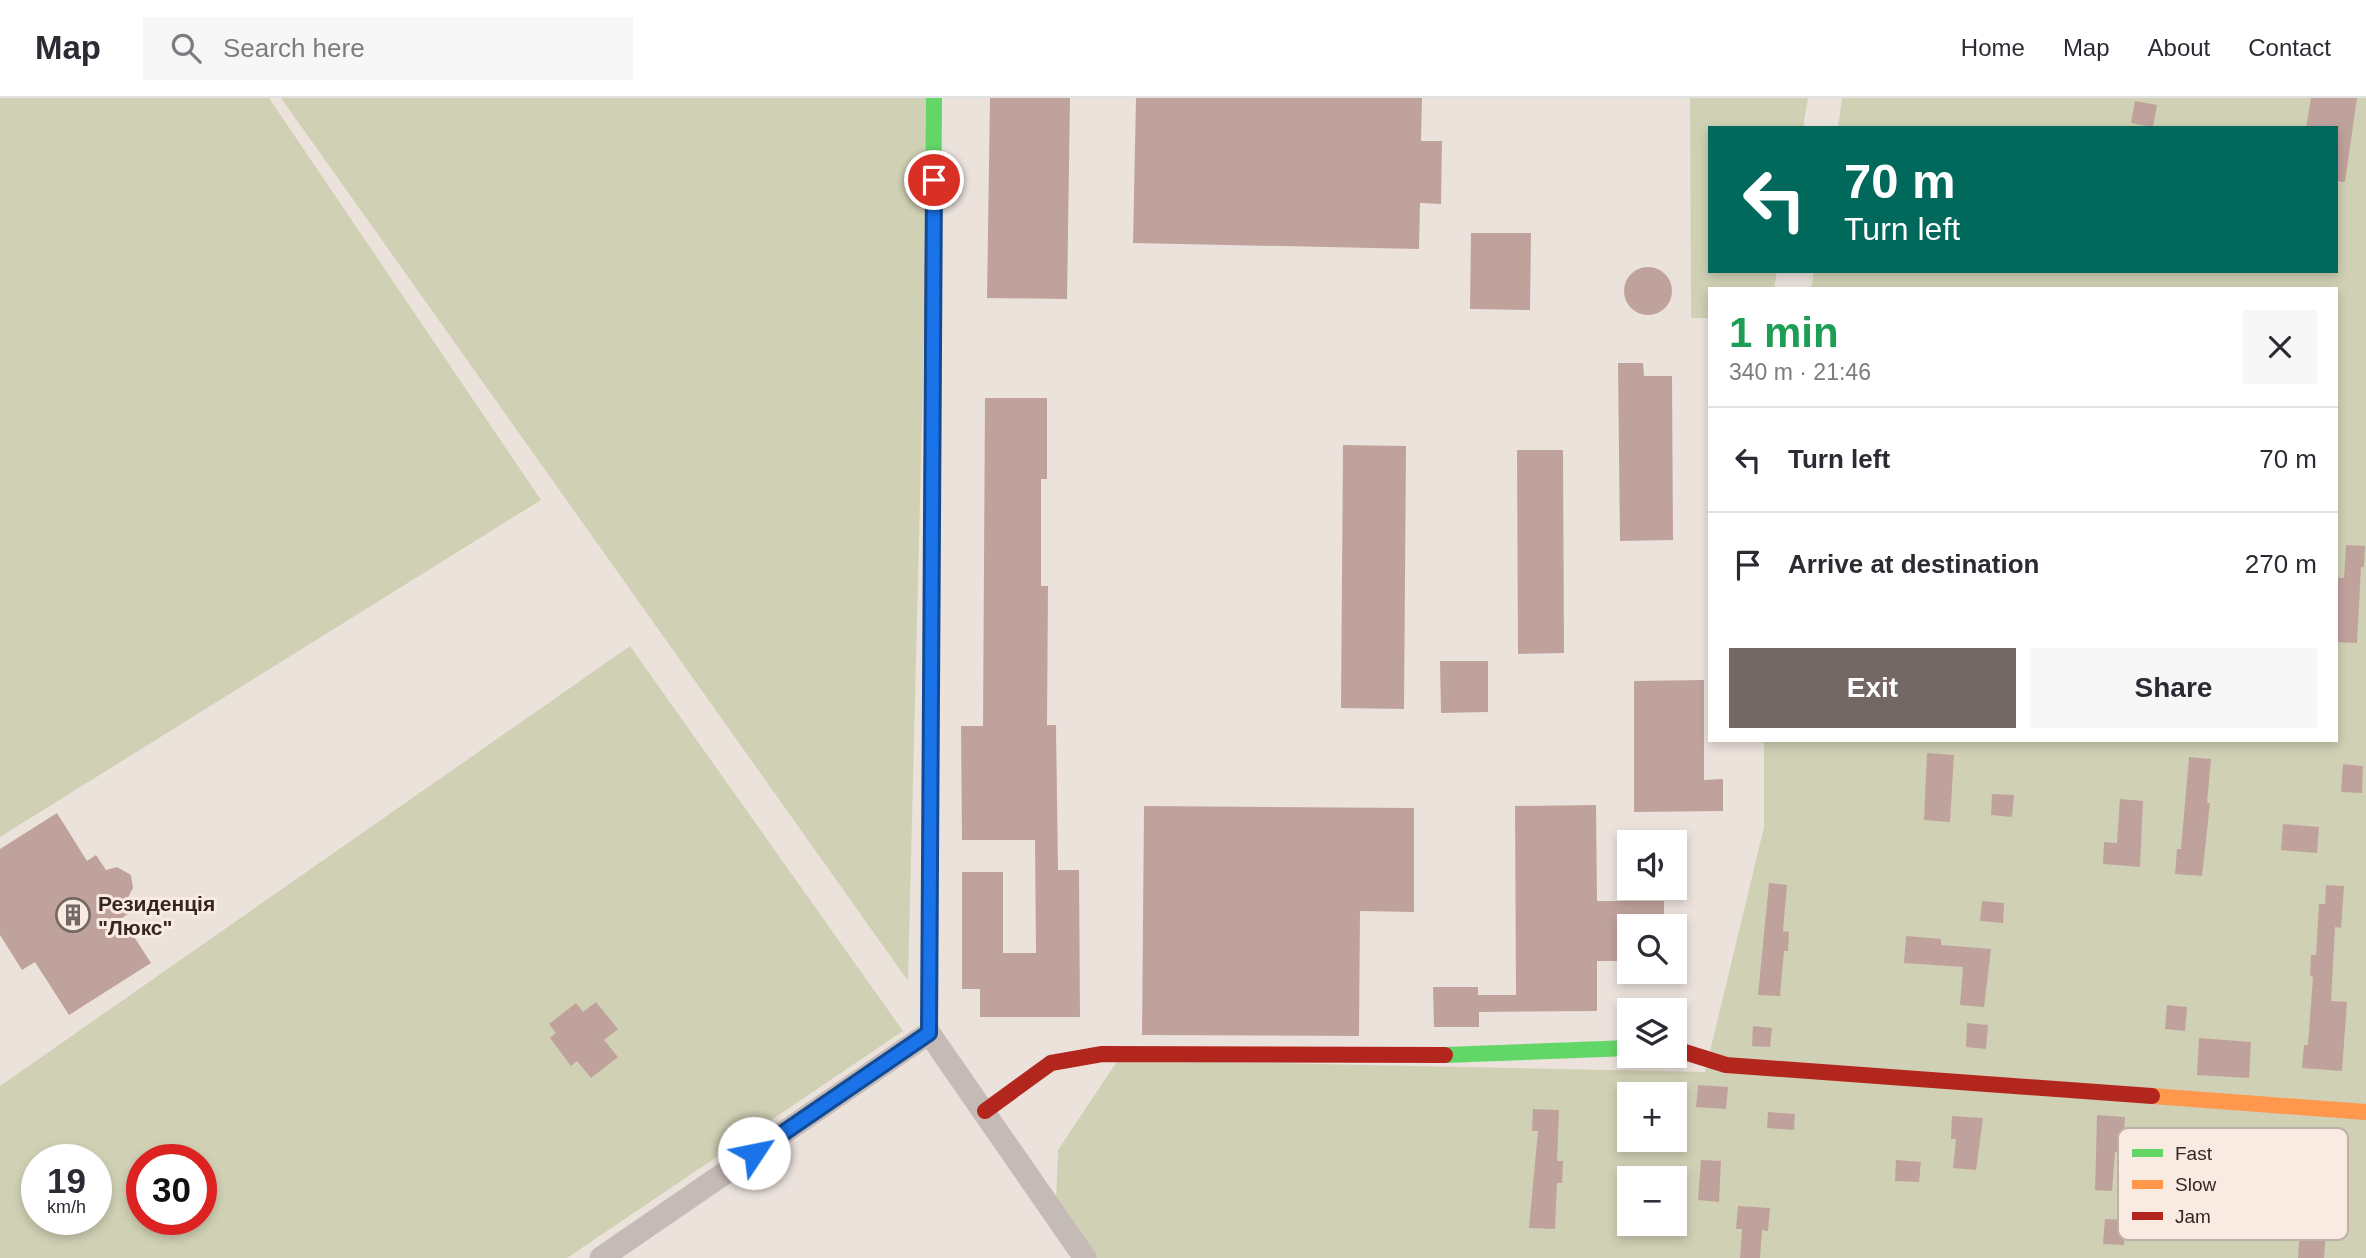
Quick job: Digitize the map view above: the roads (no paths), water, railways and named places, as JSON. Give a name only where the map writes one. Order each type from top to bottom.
[{"type":"street","points":[[934,98],[929,1033],[1084,1258]]},
{"type":"street","points":[[601,1258],[929,1033]]},
{"type":"street","points":[[985,1111],[1051,1063],[1102,1054],[1414,1056],[1617,1048]]},
{"type":"street","points":[[1687,1053],[1726,1065],[2366,1112]]},
{"type":"place","name":"Резиденція \"Люкс\"","points":[[73,915]]}]
